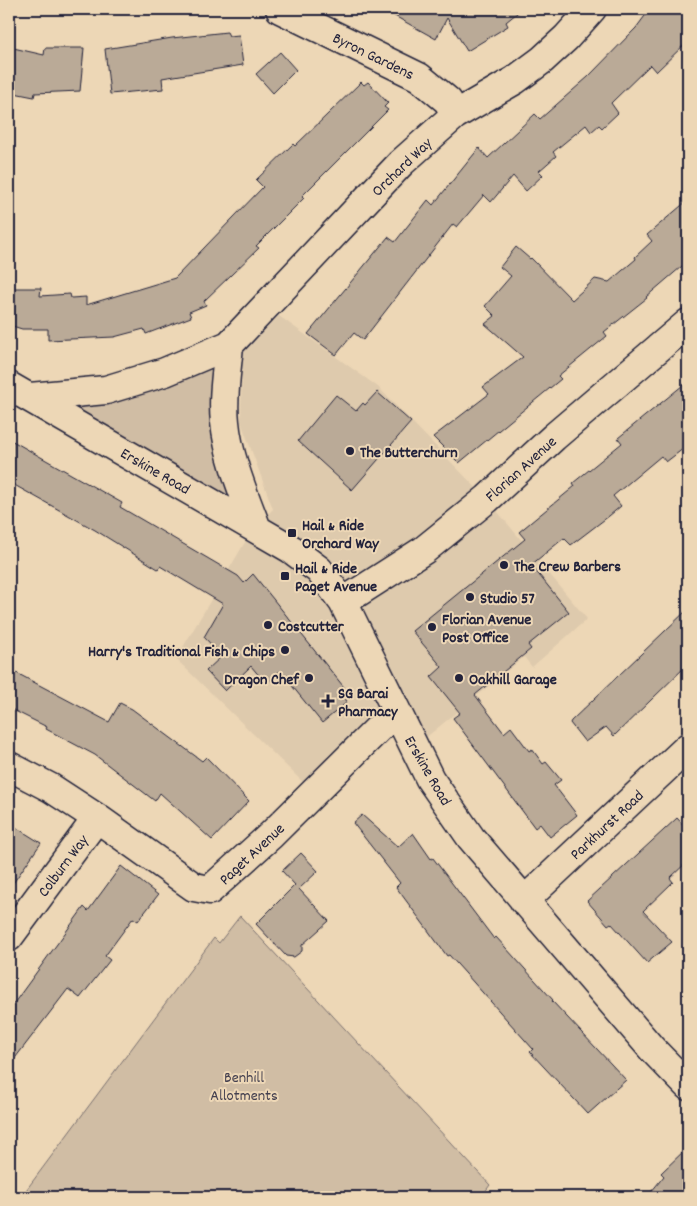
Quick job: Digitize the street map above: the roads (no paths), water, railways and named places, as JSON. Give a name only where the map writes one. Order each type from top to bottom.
[{"type":"street","name":"Byron Gardens","points":[[280,9],[420,77],[448,101],[455,115]]},
{"type":"street","name":"Orchard Way","points":[[19,391],[106,390],[165,372],[229,345],[401,162],[455,115],[514,80],[542,60],[566,38],[592,9]]},
{"type":"street","name":"Florian Avenue","points":[[342,602],[431,544],[487,499],[554,437],[688,322]]},
{"type":"street","points":[[229,345],[225,423],[236,471],[257,529]]},
{"type":"street","name":"Erskine Road","points":[[19,391],[291,548],[320,570],[342,602],[430,779],[471,838],[652,1049],[688,1086]]},
{"type":"street","name":"Paget Avenue","points":[[9,766],[50,788],[97,818],[194,887],[210,890],[271,835],[396,711]]},
{"type":"street","name":"Parkhurst Road","points":[[524,900],[688,747]]},
{"type":"street","name":"Colburn Way","points":[[9,937],[97,818]]},
{"type":"place","name":"The Butterchurn","points":[[350,451]]},
{"type":"place","name":"Hail & Ride Orchard Way","points":[[292,533]]},
{"type":"place","name":"The Crew Barbers","points":[[504,565]]},
{"type":"place","name":"Hail & Ride Paget Avenue","points":[[285,576]]},
{"type":"place","name":"Studio 57","points":[[470,597]]},
{"type":"place","name":"Costcutter","points":[[268,625]]},
{"type":"place","name":"Florian Avenue Post Office","points":[[432,627]]},
{"type":"place","name":"Harry's Traditional Fish & Chips","points":[[285,650]]},
{"type":"place","name":"Dragon Chef","points":[[309,678]]},
{"type":"place","name":"Oakhill Garage","points":[[459,678]]},
{"type":"place","name":"SG Barai Pharmacy","points":[[328,701]]},
{"type":"park label","name":"Benhill Allotments","points":[[244,1085]]}]
